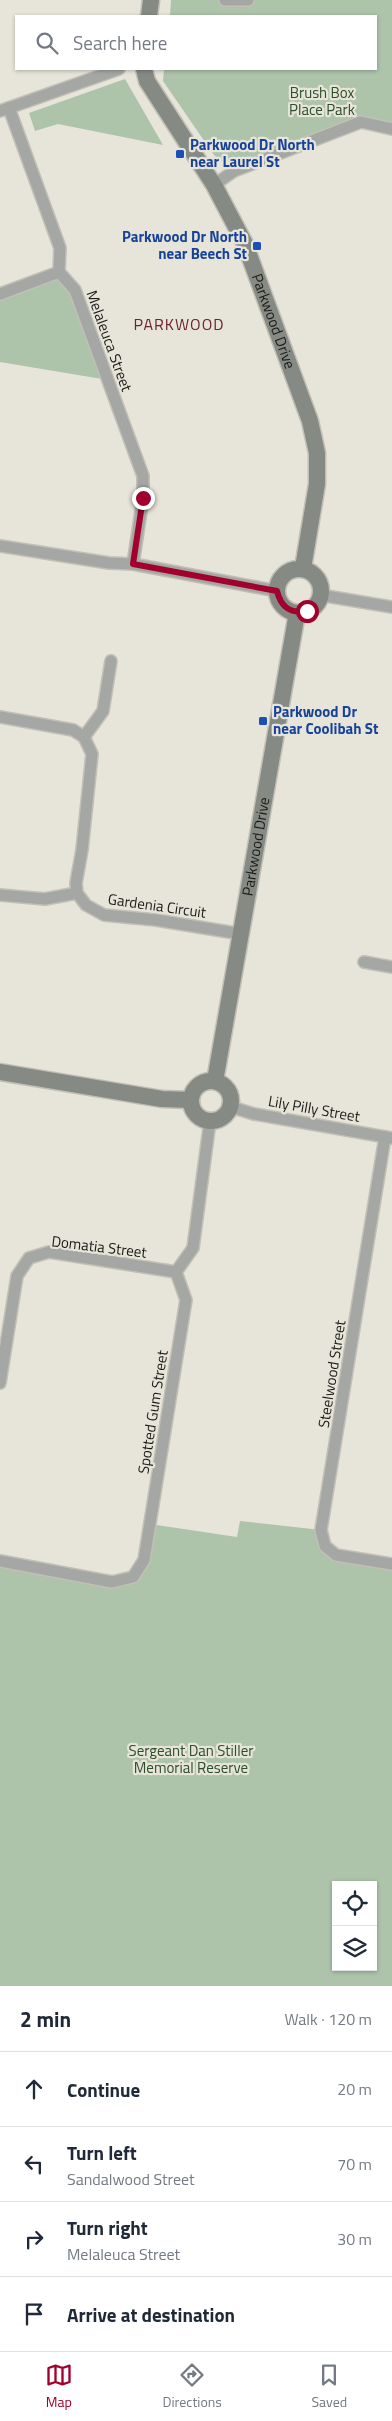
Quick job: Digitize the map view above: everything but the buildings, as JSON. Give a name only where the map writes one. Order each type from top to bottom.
[{"type":"street","points":[[149,15],[151,0]]},
{"type":"street","points":[[225,0],[248,0]]},
{"type":"street","points":[[0,294],[59,272],[60,248],[4,109],[116,70]]},
{"type":"street","name":"Parkwood Drive","points":[[144,70],[156,95],[214,184],[245,244],[310,421],[317,453],[317,484],[304,568]]},
{"type":"street","points":[[214,184],[234,171],[361,122],[392,128]]},
{"type":"street","name":"Melaleuca Street","points":[[59,272],[75,290],[143,476],[143,498],[133,564]]},
{"type":"street","points":[[0,546],[110,563],[133,564],[277,591]]},
{"type":"street","points":[[304,568],[318,578],[322,590],[314,607],[297,613],[284,607],[279,601],[277,591],[284,574],[292,569],[304,568]]},
{"type":"street","points":[[320,595],[392,607]]},
{"type":"street","name":"Parkwood Drive","points":[[215,1080],[297,613]]},
{"type":"street","points":[[84,737],[103,711],[111,661]]},
{"type":"street","points":[[0,717],[73,730],[84,737],[92,754],[82,850],[76,874],[77,893],[45,899],[0,895]]},
{"type":"street","name":"Gardenia Circuit","points":[[77,893],[86,905],[104,916],[156,920],[241,934]]},
{"type":"street","points":[[364,962],[392,967]]},
{"type":"street","points":[[0,1072],[162,1099],[191,1100]]},
{"type":"street","points":[[208,1080],[215,1080],[228,1090],[232,1100],[231,1107],[224,1117],[210,1121],[196,1115],[191,1100],[196,1087],[208,1080]]},
{"type":"street","name":"Lily Pilly Street","points":[[231,1107],[254,1114],[389,1137]]},
{"type":"street","points":[[176,1272],[193,1248],[210,1121]]},
{"type":"street","name":"Steelwood Street","points":[[389,1137],[322,1530],[326,1546],[336,1555],[392,1564]]},
{"type":"street","name":"Domatia Street","points":[[0,1383],[17,1276],[29,1258],[49,1252],[176,1272]]},
{"type":"street","name":"Spotted Gum Street","points":[[0,1561],[112,1582],[133,1577],[144,1560],[186,1300],[176,1272]]},
{"type":"green space","name":"Brush Box Place Park","points":[[171,0],[392,0],[392,129],[361,122],[234,171],[214,155],[163,81],[164,70],[377,70],[377,15],[170,15]]},
{"type":"green space","points":[[125,79],[163,145],[58,124],[35,131],[29,113]]},
{"type":"green space","points":[[59,272],[75,290],[108,380],[0,362],[0,294]]},
{"type":"green space","name":"Sergeant Dan Stiller Memorial Reserve","points":[[240,1521],[321,1530],[336,1555],[392,1564],[392,1986],[0,1986],[0,1561],[112,1582],[133,1577],[150,1524],[237,1537]]},
{"type":"place","name":"Parkwood Dr North near Laurel St","points":[[180,154]]},
{"type":"place","name":"Parkwood Dr North near Beech St","points":[[257,246]]},
{"type":"place","name":"Parkwood Dr near Coolibah St","points":[[263,721]]},
{"type":"district","name":"PARKWOOD","points":[[179,324]]},
{"type":"route","points":[[143,498],[133,564],[277,591],[279,601],[284,607],[297,613],[307,611]]}]
